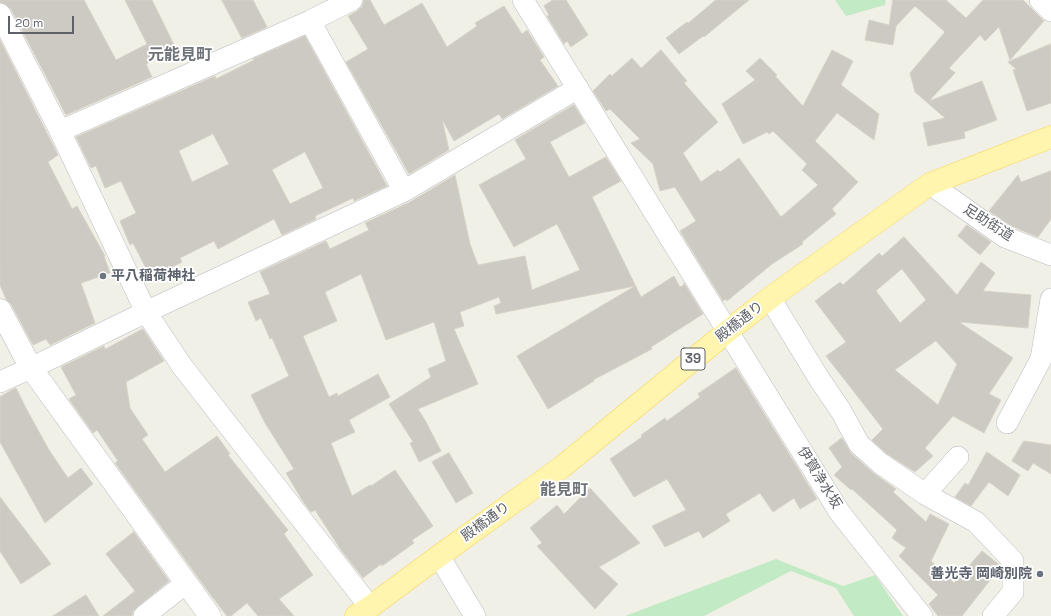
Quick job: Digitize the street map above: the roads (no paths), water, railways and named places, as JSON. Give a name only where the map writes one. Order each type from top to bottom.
[{"type":"main road","name":"殿橋通り","points":[[363,612],[562,467],[770,298],[930,184],[1051,137]]},
{"type":"street","points":[[60,131],[310,21],[352,0]]},
{"type":"street","name":"伊賀浄水坂","points":[[523,0],[840,513],[922,616]]},
{"type":"street","points":[[1040,0],[1051,11]]},
{"type":"street","points":[[0,14],[60,131],[146,312],[182,366],[363,612]]},
{"type":"street","points":[[310,21],[404,191]]},
{"type":"street","points":[[0,382],[404,191],[578,88]]},
{"type":"street","name":"足助街道","points":[[930,184],[1005,237],[1051,255]]},
{"type":"street","points":[[770,298],[818,377],[841,411],[859,444],[880,463],[925,494],[976,522],[1013,561],[1013,592],[993,616]]},
{"type":"street","points":[[1007,422],[1041,359],[1051,299]]},
{"type":"street","points":[[0,310],[31,368],[210,616]]},
{"type":"street","points":[[925,494],[958,457]]},
{"type":"street","points":[[438,556],[475,616]]},
{"type":"street","points":[[144,616],[186,583]]},
{"type":"place","name":"平八稲荷神社","points":[[103,276]]},
{"type":"place","name":"善光寺 岡崎別院","points":[[1040,574]]},
{"type":"district","name":"元能見町","points":[[180,56]]},
{"type":"district","name":"能見町","points":[[564,491]]}]
